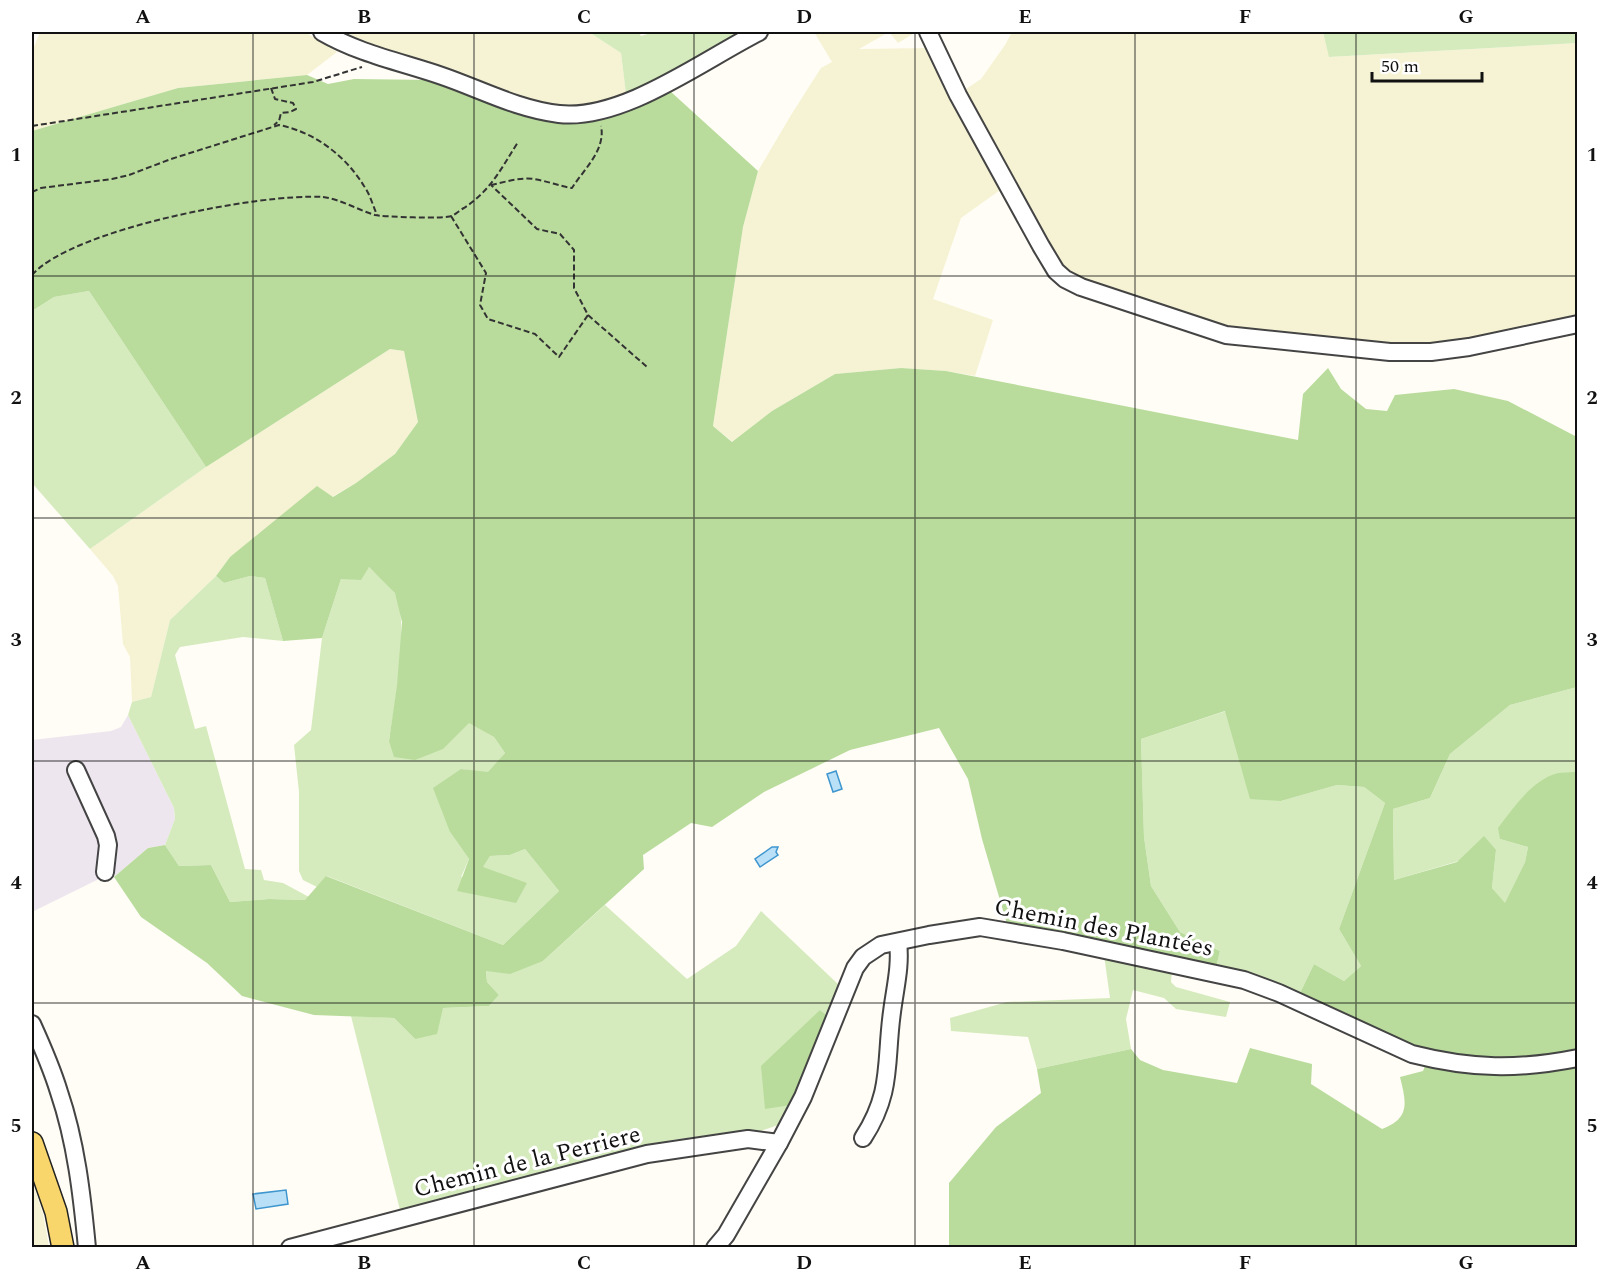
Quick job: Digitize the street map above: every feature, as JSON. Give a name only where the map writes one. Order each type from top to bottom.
[{"type":"main road","points":[[32,1143],[56,1212],[63,1248]]},
{"type":"street","points":[[322,32],[356,49],[381,58],[441,76],[518,105],[561,114],[598,111],[645,95],[759,32]]},
{"type":"street","points":[[928,32],[958,95],[1046,255],[1056,271],[1065,279],[1082,287],[1226,335],[1390,352],[1431,352],[1469,347],[1578,324]]},
{"type":"street","points":[[76,770],[106,836],[108,845],[105,872]]},
{"type":"street","name":"Chemin des Plantées","points":[[715,1248],[726,1235],[779,1143],[802,1096],[855,968],[863,957],[881,945],[980,927],[1053,939],[1244,980],[1279,993],[1412,1054],[1435,1060],[1471,1066],[1502,1067],[1536,1065],[1578,1058]]},
{"type":"street","points":[[863,1138],[874,1120],[886,1086],[891,1013],[900,956],[898,942]]},
{"type":"street","points":[[32,1023],[50,1066],[65,1112],[80,1184],[87,1248]]},
{"type":"street","name":"Chemin de la Perriere","points":[[290,1248],[647,1154],[748,1139],[779,1143]]},
{"type":"path","points":[[32,126],[313,82],[357,70],[381,58]]},
{"type":"path","points":[[271,88],[275,99],[293,103],[296,108],[290,112],[281,113],[279,121],[272,127]]},
{"type":"path","points":[[491,185],[533,179],[572,188],[595,157],[603,136],[598,111]]},
{"type":"path","points":[[32,192],[41,188],[129,175],[171,159],[279,125],[298,129],[336,151],[365,186],[377,216]]},
{"type":"path","points":[[32,275],[67,250],[117,231],[228,205],[279,199],[325,198],[377,216],[452,216],[491,185],[518,142]]},
{"type":"path","points":[[491,185],[537,229],[560,234],[574,250],[574,288],[588,315],[647,367]]},
{"type":"path","points":[[452,216],[486,273],[480,305],[488,319],[535,334],[559,357],[588,315]]},
{"type":"shaded area","points":[[40,32],[305,32],[337,52],[307,75],[178,88],[32,131],[32,52]]},
{"type":"shaded area","points":[[344,32],[589,32],[621,53],[626,94],[580,106],[548,104],[517,97],[381,49]]},
{"type":"shaded area","points":[[814,32],[889,32],[859,49],[928,48],[1003,188],[961,218],[933,299],[993,320],[975,376],[946,371],[901,368],[835,374],[772,411],[733,442],[713,426],[743,227],[758,171],[821,68],[832,62]]},
{"type":"shaded area","points":[[889,32],[916,32],[898,43]]},
{"type":"shaded area","points":[[1012,32],[1323,32],[1330,57],[1577,43],[1577,318],[1431,347],[1242,332],[1093,286],[1066,271],[963,91],[981,79]]},
{"type":"shaded area","points":[[390,349],[404,351],[418,422],[395,454],[356,483],[230,557],[216,576],[170,620],[151,697],[132,702],[130,657],[123,644],[118,586],[113,576],[90,549],[206,467]]},
{"type":"shaded area","points":[[128,715],[174,808],[175,819],[165,845],[148,848],[114,877],[101,878],[32,912],[32,740],[111,731],[121,727]]},
{"type":"shaded area","points":[[32,1180],[43,1214],[49,1247],[32,1247]]},
{"type":"green space","points":[[589,32],[639,32],[641,36],[654,32],[748,32],[653,85],[626,94],[621,53]]},
{"type":"green space","points":[[1323,32],[1577,32],[1578,43],[1329,57]]},
{"type":"green space","points":[[307,75],[328,84],[354,79],[433,80],[529,113],[647,101],[670,91],[758,171],[743,227],[713,426],[732,442],[772,411],[835,374],[901,368],[946,371],[1298,440],[1303,394],[1328,368],[1341,389],[1366,409],[1387,411],[1395,395],[1454,389],[1508,401],[1577,437],[1577,687],[1510,705],[1450,754],[1430,798],[1393,809],[1394,880],[1457,862],[1484,836],[1496,850],[1492,888],[1505,903],[1525,862],[1528,847],[1500,839],[1498,828],[1524,795],[1540,781],[1558,773],[1577,772],[1577,1247],[949,1247],[949,1183],[996,1127],[1041,1093],[1037,1069],[1131,1049],[1140,1060],[1163,1070],[1237,1083],[1250,1048],[1312,1064],[1311,1084],[1382,1129],[1398,1120],[1402,1114],[1405,1102],[1400,1077],[1423,1071],[1430,1054],[1358,1023],[1300,993],[1314,964],[1344,981],[1361,966],[1339,929],[1385,803],[1364,787],[1337,785],[1281,801],[1250,799],[1225,711],[1141,739],[1144,837],[1151,886],[1180,932],[1220,951],[1216,968],[1007,924],[982,839],[968,779],[939,728],[850,750],[764,792],[712,827],[691,823],[643,855],[644,869],[543,961],[510,974],[486,971],[487,982],[499,995],[489,1006],[443,1008],[437,1034],[415,1039],[394,1018],[314,1015],[242,996],[207,963],[141,917],[114,877],[148,848],[165,845],[179,866],[211,865],[230,902],[269,899],[305,900],[326,876],[503,945],[559,891],[525,849],[510,855],[490,856],[483,867],[527,883],[516,903],[457,891],[469,859],[450,832],[433,788],[461,769],[488,772],[505,753],[494,737],[469,723],[443,749],[415,760],[394,757],[389,741],[397,685],[402,622],[395,593],[369,567],[361,580],[341,579],[322,638],[283,641],[265,578],[250,576],[224,583],[216,576],[230,557],[317,486],[333,497],[395,454],[418,422],[404,351],[390,349],[206,467],[89,291],[54,297],[32,311],[32,131],[178,88]]},
{"type":"green space","points":[[89,291],[206,467],[90,549],[32,483],[32,311],[54,297]]},
{"type":"green space","points":[[369,567],[395,593],[401,623],[400,665],[389,741],[442,749],[469,722],[494,737],[505,753],[488,773],[461,769],[450,832],[469,859],[461,877],[482,868],[490,856],[510,855],[525,849],[559,891],[503,945],[327,876],[317,887],[303,880],[299,871],[299,792],[294,745],[311,730],[322,638],[341,579]]},
{"type":"green space","points":[[216,576],[224,583],[250,576],[265,578],[283,641],[243,637],[180,647],[175,655],[195,729],[206,726],[245,869],[261,870],[264,880],[283,883],[309,897],[305,900],[269,899],[230,902],[211,865],[179,866],[165,845],[175,819],[174,808],[128,715],[132,702],[151,697],[170,620]]},
{"type":"green space","points":[[1577,687],[1577,772],[1558,773],[1500,839],[1528,847],[1525,862],[1505,904],[1492,888],[1496,850],[1394,880],[1393,809],[1430,798],[1450,754],[1510,705]]},
{"type":"green space","points":[[1226,711],[1281,801],[1337,785],[1364,787],[1385,803],[1339,929],[1361,966],[1344,981],[1314,964],[1300,993],[1216,968],[1220,951],[1180,932],[1151,886],[1144,837],[1141,739]]},
{"type":"green space","points":[[605,905],[687,979],[736,946],[761,911],[840,986],[828,1016],[820,1010],[791,1105],[781,1124],[755,1133],[741,1131],[672,1140],[400,1210],[351,1016],[394,1018],[415,1039],[443,1008],[489,1006],[499,995],[487,982],[486,970],[543,961]]},
{"type":"green space","points":[[1104,955],[1172,971],[1171,982],[1176,987],[1230,1002],[1226,1017],[1176,1009],[1164,998],[1133,990],[1126,1019],[1131,1049],[1037,1069],[1028,1037],[951,1031],[950,1018],[1007,1002],[1110,998]]},
{"type":"green space","points":[[820,1010],[828,1016],[791,1105],[765,1109],[761,1066]]},
{"type":"water","points":[[836,771],[842,789],[833,792],[827,774]]},
{"type":"water","points":[[772,847],[778,847],[776,852],[778,855],[760,867],[755,859]]},
{"type":"water","points":[[286,1190],[288,1204],[256,1209],[253,1194]]}]
